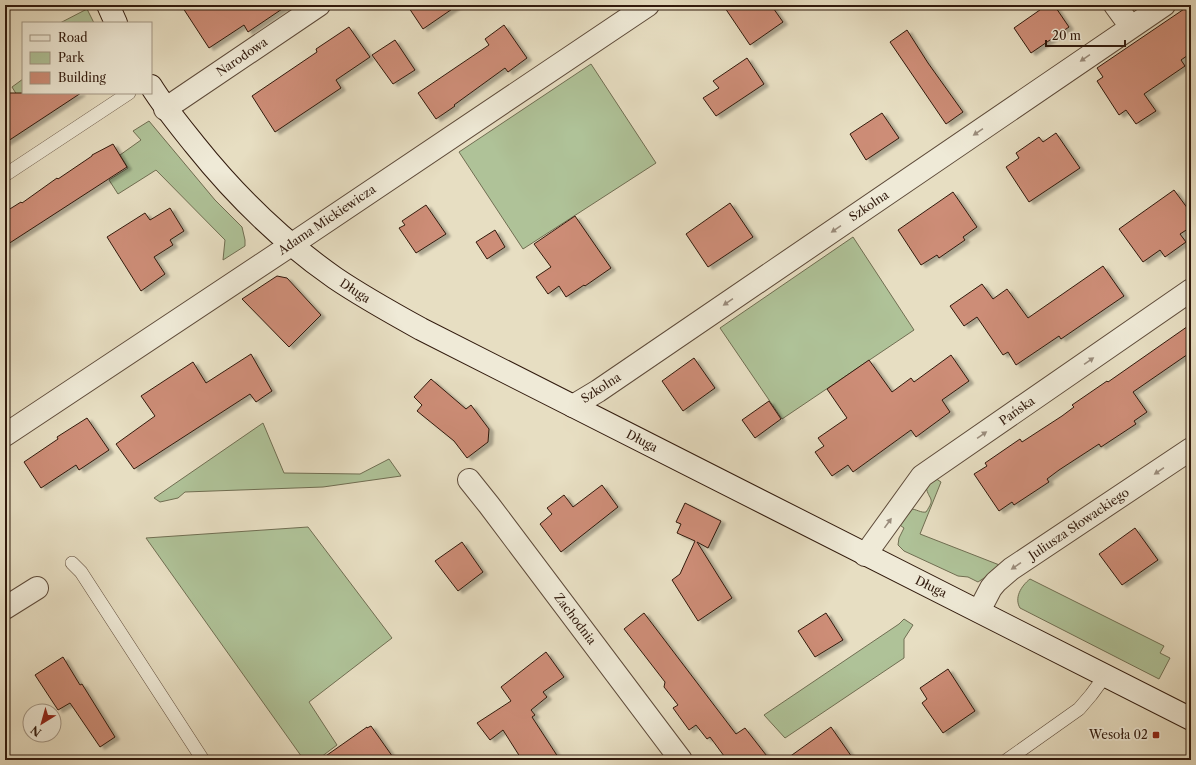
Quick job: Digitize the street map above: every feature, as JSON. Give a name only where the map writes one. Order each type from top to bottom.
[{"type":"street","points":[[108,5],[116,22]]},
{"type":"street","name":"Narodowa","points":[[165,109],[319,5]]},
{"type":"street","name":"Adama Mickiewicza","points":[[5,434],[291,245],[648,5]]},
{"type":"street","points":[[1115,5],[1131,27]]},
{"type":"street","name":"Szkolna","points":[[573,406],[598,391],[1164,5]]},
{"type":"street","name":"Długa","points":[[152,88],[165,109],[216,170],[249,205],[291,245],[334,278],[378,306],[865,555],[979,611],[1191,719]]},
{"type":"street","name":"Pańska","points":[[865,555],[922,476],[1191,290]]},
{"type":"street","name":"Juliusza Słowackiego","points":[[979,611],[991,588],[1011,569],[1191,449]]},
{"type":"street","name":"Zachodnia","points":[[469,480],[489,504],[681,760]]},
{"type":"street","points":[[5,608],[37,588]]},
{"type":"lane","points":[[5,174],[127,94]]},
{"type":"lane","points":[[72,563],[81,572],[203,760]]},
{"type":"lane","points":[[1007,760],[1079,709],[1105,676]]},
{"type":"green space","points":[[87,9],[94,22],[62,22]]},
{"type":"green space","points":[[591,64],[656,163],[523,249],[459,152]]},
{"type":"green space","points":[[22,80],[23,94],[20,100],[12,87]]},
{"type":"green space","points":[[149,121],[215,200],[242,227],[245,246],[223,260],[225,240],[156,170],[118,194],[109,180],[128,168],[120,155],[141,140],[133,131]]},
{"type":"green space","points":[[853,237],[914,330],[782,419],[720,328]]},
{"type":"green space","points":[[263,423],[284,473],[360,474],[389,459],[401,476],[323,487],[185,492],[178,498],[160,502],[154,498]]},
{"type":"green space","points":[[935,478],[941,482],[920,534],[1002,566],[978,582],[968,577],[958,576],[904,551],[898,545],[899,538],[904,528],[897,523],[911,509],[926,512],[931,504],[931,499],[926,487]]},
{"type":"green space","points":[[308,527],[392,638],[309,702],[337,745],[317,760],[304,760],[146,538]]},
{"type":"green space","points":[[1030,579],[1164,646],[1160,653],[1170,658],[1159,679],[1020,608],[1018,604],[1019,592]]},
{"type":"green space","points":[[904,619],[913,625],[904,639],[904,658],[785,738],[764,715],[899,624]]},
{"type":"building","points":[[181,5],[288,5],[248,32],[244,25],[209,48]]},
{"type":"building","points":[[407,5],[458,5],[423,29]]},
{"type":"building","points":[[723,5],[771,5],[783,22],[750,45]]},
{"type":"building","points":[[1047,5],[1054,5],[1069,27],[1031,53],[1014,28]]},
{"type":"building","points":[[1190,5],[1191,53],[1181,60],[1185,66],[1144,94],[1156,111],[1136,124],[1126,110],[1119,115],[1097,81],[1103,77],[1097,68]]},
{"type":"building","points":[[504,25],[527,58],[508,72],[505,68],[436,119],[418,93],[489,45],[485,39]]},
{"type":"building","points":[[349,27],[370,57],[336,80],[341,88],[275,132],[252,96],[317,52],[316,49]]},
{"type":"building","points":[[907,30],[928,63],[963,112],[946,124],[890,42]]},
{"type":"building","points":[[395,40],[415,70],[393,84],[372,55]]},
{"type":"building","points":[[747,58],[764,84],[716,116],[703,98],[719,88],[713,81]]},
{"type":"building","points":[[5,93],[79,94],[5,143]]},
{"type":"building","points":[[882,113],[899,138],[866,160],[850,134]]},
{"type":"building","points":[[1056,133],[1080,168],[1029,202],[1006,167],[1019,158],[1016,153],[1039,137],[1043,142]]},
{"type":"building","points":[[113,144],[127,167],[5,246],[5,212],[21,202],[22,203],[92,155]]},
{"type":"building","points":[[1174,190],[1191,213],[1191,227],[1180,234],[1186,242],[1165,257],[1160,250],[1143,262],[1119,229]]},
{"type":"building","points":[[953,192],[977,227],[963,237],[965,240],[939,258],[937,255],[921,265],[898,230]]},
{"type":"building","points":[[730,203],[753,237],[708,267],[686,234]]},
{"type":"building","points":[[426,205],[446,234],[416,253],[399,228],[405,225],[402,221]]},
{"type":"building","points":[[170,208],[184,231],[170,240],[173,245],[154,257],[165,274],[141,291],[107,237],[145,213],[150,220]]},
{"type":"building","points":[[575,216],[611,268],[566,297],[559,286],[548,294],[536,277],[551,267],[534,244]]},
{"type":"building","points":[[495,230],[505,247],[487,259],[476,242]]},
{"type":"building","points":[[1103,266],[1124,296],[1061,339],[1059,336],[1016,365],[1008,352],[1003,355],[977,317],[964,326],[950,306],[982,284],[993,299],[1007,289],[1028,318]]},
{"type":"building","points":[[277,276],[287,278],[321,315],[289,347],[242,299]]},
{"type":"building","points":[[1191,324],[1191,352],[1133,392],[1147,412],[1134,421],[1136,424],[1101,447],[1099,444],[1059,470],[1047,479],[1049,482],[1014,505],[1012,502],[999,511],[974,474],[987,466],[985,463],[1020,439],[1022,442],[1062,416],[1074,407],[1072,405],[1107,381],[1108,382]]},
{"type":"building","points":[[251,354],[272,391],[256,402],[250,394],[134,469],[116,444],[155,416],[141,396],[193,362],[206,383]]},
{"type":"building","points":[[951,355],[969,381],[942,400],[950,412],[916,437],[911,430],[853,472],[848,465],[832,476],[815,452],[824,446],[818,438],[847,418],[827,389],[869,360],[892,392],[911,378],[914,382]]},
{"type":"building","points":[[694,358],[715,388],[683,411],[662,381]]},
{"type":"building","points":[[431,379],[466,409],[471,405],[489,429],[488,442],[467,458],[454,441],[417,411],[422,405],[414,397]]},
{"type":"building","points":[[769,401],[781,419],[755,438],[742,420]]},
{"type":"building","points":[[87,418],[109,450],[79,470],[76,465],[41,488],[24,462],[58,439],[57,437]]},
{"type":"building","points":[[602,485],[618,507],[561,552],[540,524],[552,514],[547,508],[564,495],[573,507]]},
{"type":"building","points":[[685,503],[721,521],[708,548],[697,542],[732,598],[698,621],[672,580],[680,574],[695,541],[677,533],[681,524],[676,522]]},
{"type":"building","points":[[1135,528],[1158,560],[1122,585],[1099,554]]},
{"type":"building","points":[[462,542],[483,572],[458,591],[435,561]]},
{"type":"building","points":[[644,613],[736,734],[745,728],[770,760],[727,760],[710,737],[707,739],[696,725],[689,730],[673,708],[678,705],[664,687],[665,682],[624,629]]},
{"type":"building","points":[[826,613],[843,640],[815,657],[798,631]]},
{"type":"building","points":[[546,652],[564,677],[543,692],[547,697],[531,710],[535,715],[532,717],[560,760],[522,760],[503,730],[490,740],[477,723],[511,701],[501,687]]},
{"type":"building","points":[[63,657],[80,685],[82,684],[115,737],[100,747],[70,703],[62,708],[62,703],[53,703],[35,675]]},
{"type":"building","points":[[948,669],[975,711],[943,733],[922,703],[927,699],[920,688]]},
{"type":"building","points":[[371,726],[395,760],[320,760],[367,727]]},
{"type":"building","points":[[831,727],[854,760],[785,760]]},
{"type":"place","name":"Wesoła 02","points":[[1156,735]]}]
